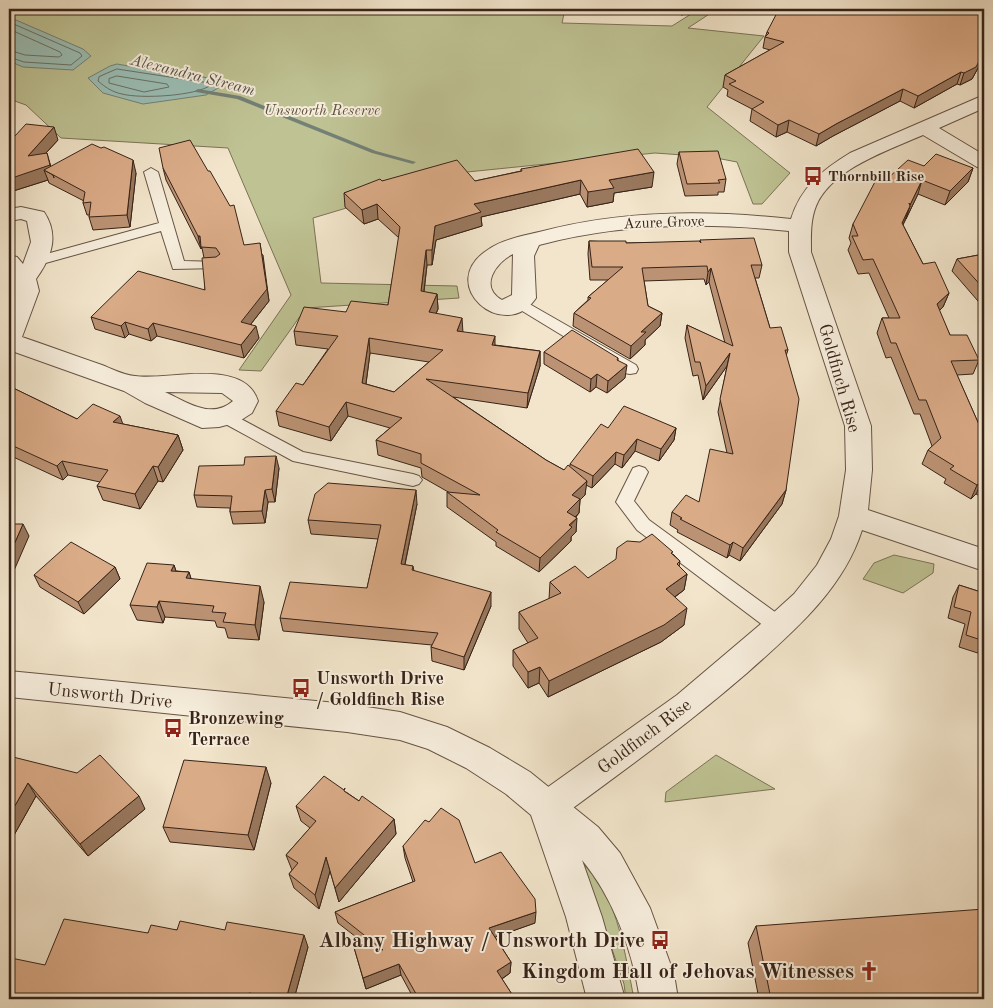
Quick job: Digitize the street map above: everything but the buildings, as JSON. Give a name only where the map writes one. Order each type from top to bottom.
[{"type":"street","name":"Goldfinch Rise","points":[[546,808],[688,704],[779,626],[804,602],[827,572],[845,540],[853,516],[859,470],[858,426],[800,252],[799,226],[810,195],[829,176],[857,157],[984,101]]},
{"type":"street","points":[[925,128],[984,163]]},
{"type":"street","points":[[9,215],[21,213],[36,217],[42,232],[43,242],[41,254],[31,270],[27,291],[9,341],[133,385],[202,419],[216,420],[234,414],[240,409],[244,398],[242,394],[229,386],[171,383],[133,385]]},
{"type":"street","name":"Azure Grove","points":[[519,303],[513,306],[498,307],[486,301],[481,293],[480,274],[491,258],[511,247],[560,232],[662,220],[735,220],[799,226]]},
{"type":"street","points":[[519,303],[524,298],[525,291],[523,256],[530,241]]},
{"type":"street","points":[[9,262],[31,270]]},
{"type":"street","points":[[853,516],[984,560]]},
{"type":"street","name":"Unsworth Drive","points":[[9,684],[347,718],[400,726],[436,737],[478,758],[518,783],[586,839],[608,865],[636,921],[655,974],[659,999]]},
{"type":"street","name":"Unsworth Drive","points":[[546,808],[584,917],[606,999]]},
{"type":"lane","points":[[150,172],[178,266],[214,265]]},
{"type":"lane","points":[[31,270],[166,225]]},
{"type":"lane","points":[[519,303],[630,370]]},
{"type":"lane","points":[[226,417],[299,457],[413,480]]},
{"type":"lane","points":[[639,472],[626,502],[643,525],[779,626]]},
{"type":"green space","name":"Unsworth Reserve","points":[[9,9],[565,9],[562,23],[672,26],[699,9],[717,9],[688,28],[764,36],[707,107],[790,173],[762,204],[753,204],[737,162],[711,157],[655,153],[467,172],[313,218],[321,283],[457,286],[459,298],[306,308],[261,371],[239,370],[291,295],[228,148],[61,138],[26,105],[9,99]]},
{"type":"green space","points":[[894,555],[934,564],[933,573],[903,593],[863,579],[874,563]]},
{"type":"green space","points":[[716,755],[775,789],[665,802],[666,792]]},
{"type":"green space","points":[[589,865],[599,880],[614,912],[634,999],[626,999],[624,984],[584,868]]},
{"type":"water","points":[[9,17],[83,49],[91,56],[73,70],[23,67],[9,61]]},
{"type":"water","points":[[117,64],[220,80],[220,87],[206,95],[143,104],[103,93],[88,78]]},
{"type":"waterway","name":"Alexandra Stream","points":[[198,91],[238,97],[374,152],[413,162]]},
{"type":"place","name":"Thornbill Rise","points":[[813,176]]},
{"type":"place","name":"Unsworth Drive / Goldfinch Rise","points":[[301,688]]},
{"type":"place","name":"Bronzewing Terrace","points":[[173,728]]},
{"type":"place","name":"Albany Highway / Unsworth Drive","points":[[660,940]]},
{"type":"place","name":"Kingdom Hall of Jehovas Witnesses","points":[[869,971]]}]
